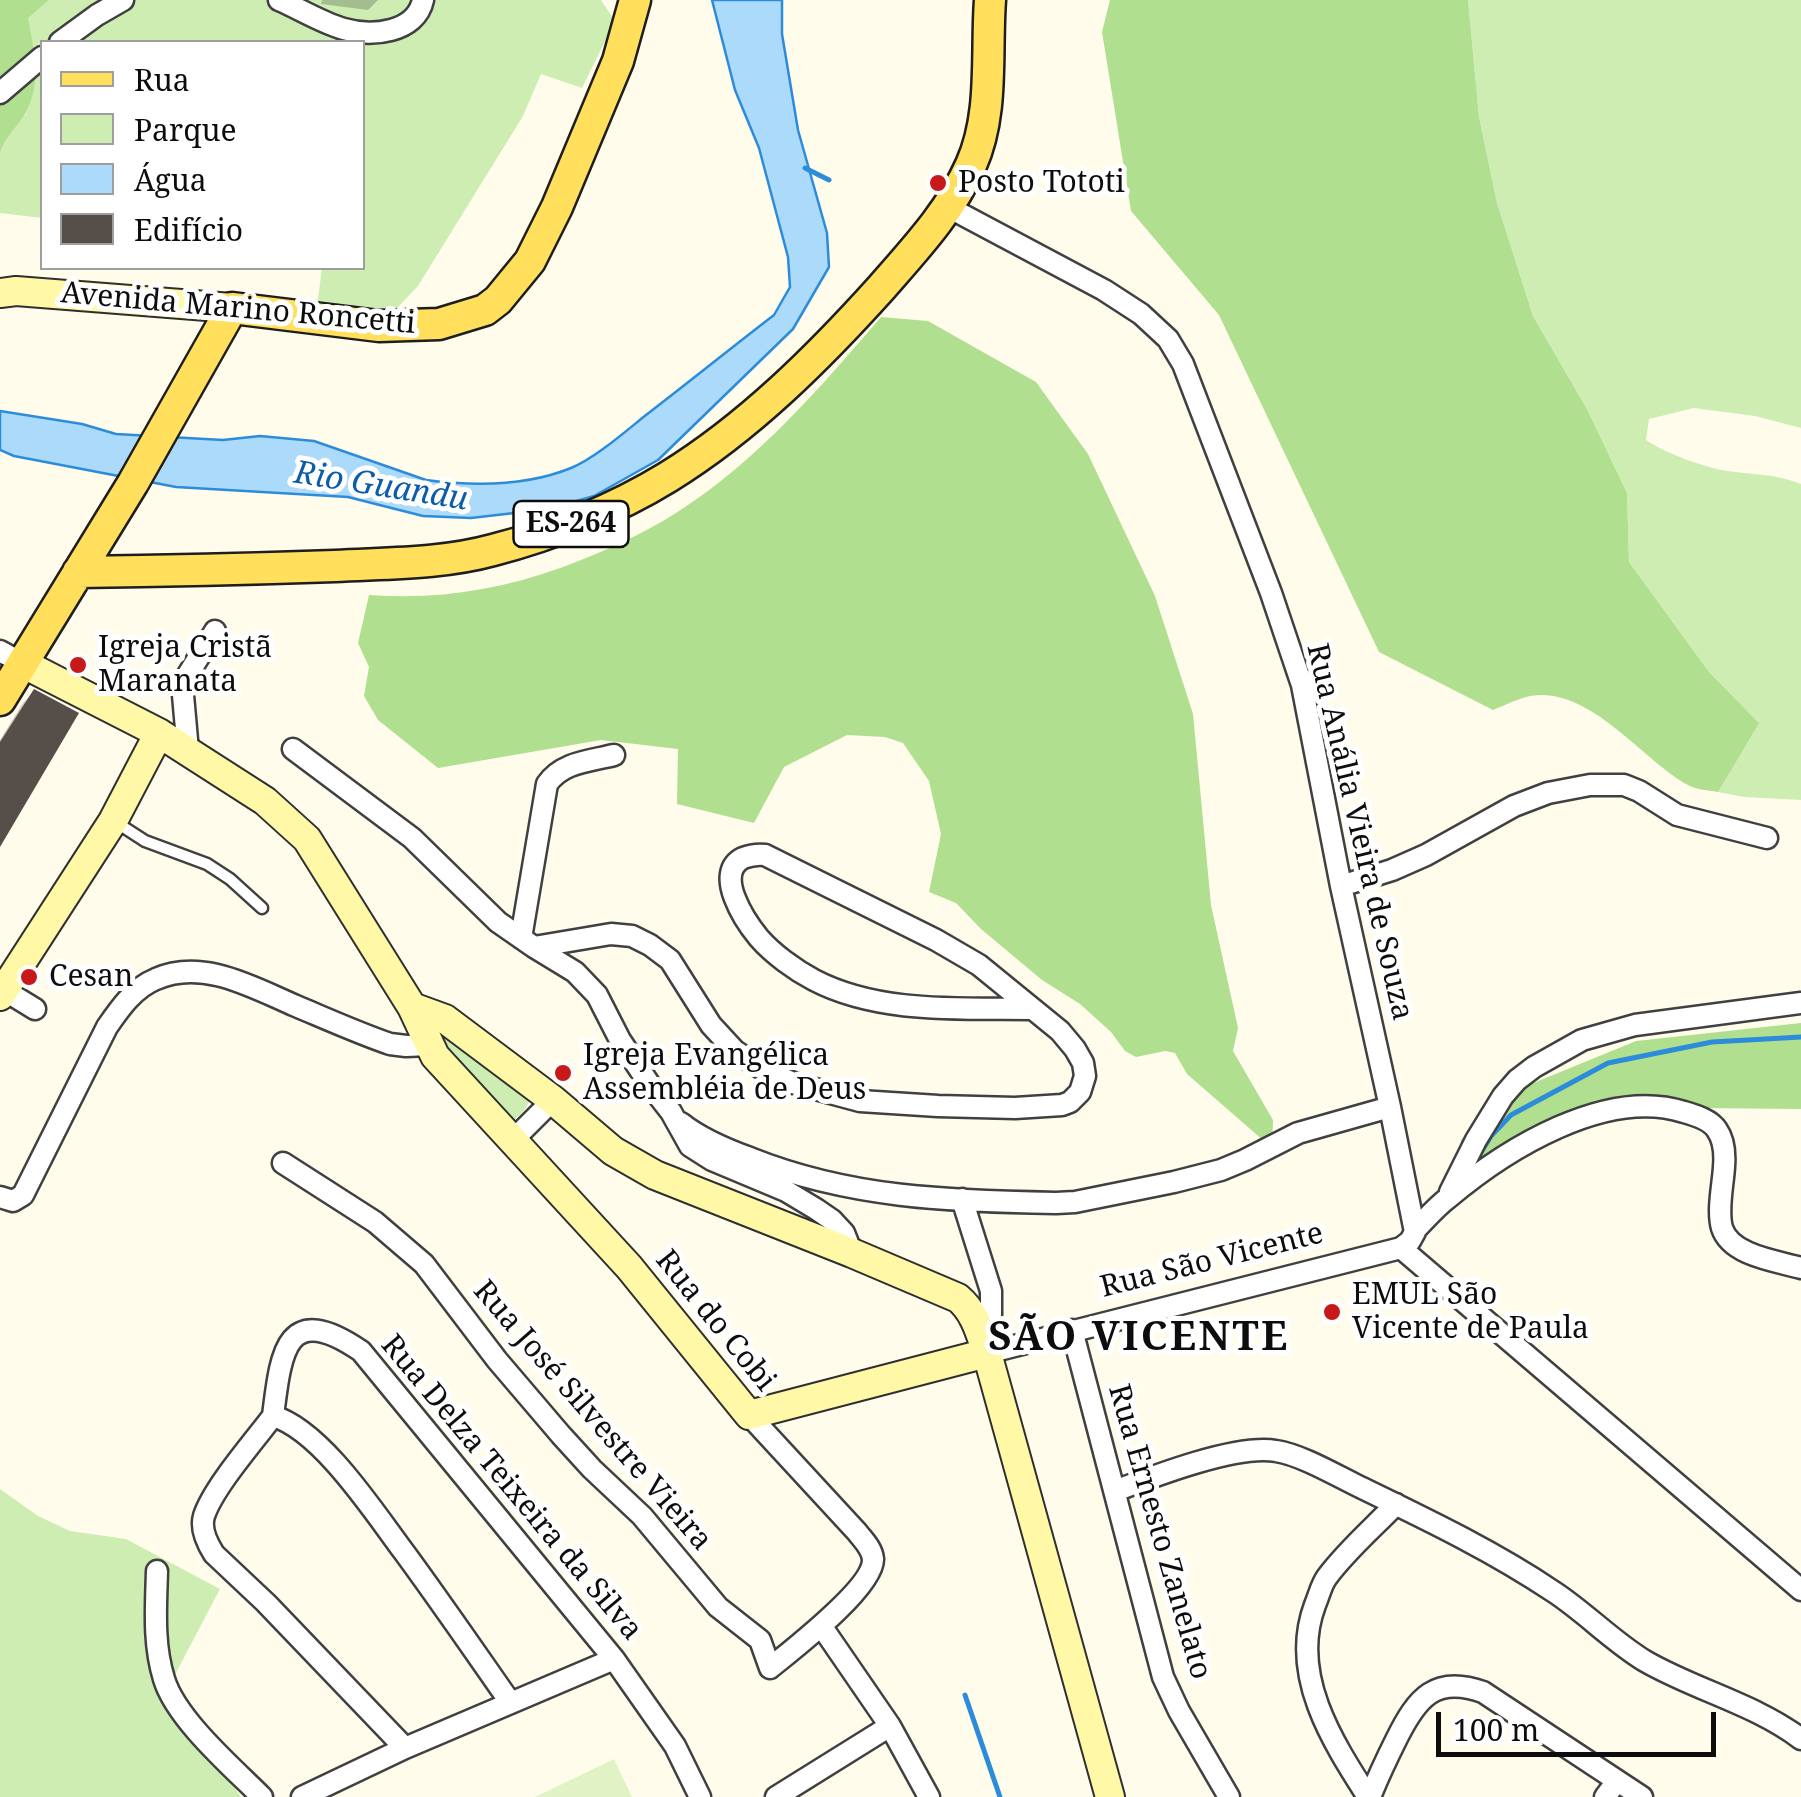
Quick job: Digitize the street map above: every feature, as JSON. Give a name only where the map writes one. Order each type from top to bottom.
[{"type":"main road","name":"Avenida Marino Roncetti","points":[[0,292],[232,308],[378,326],[439,324],[485,310],[530,262],[557,207],[618,61],[635,0]]},
{"type":"main road","name":"ES-264","points":[[78,572],[429,562],[491,551],[550,533],[665,479],[703,454],[785,387],[864,308],[948,207],[972,163],[982,132],[990,0]]},
{"type":"main road","points":[[0,700],[11,657],[78,572],[232,308]]},
{"type":"main road","name":"Rua do Cobi","points":[[11,657],[188,750],[265,801],[307,839],[448,1071],[629,1267],[749,1415]]},
{"type":"main road","points":[[4,983],[113,821],[160,733]]},
{"type":"main road","points":[[412,1007],[445,1019],[613,1150],[655,1176],[852,1252],[958,1298],[969,1309],[983,1342],[1110,1797]]},
{"type":"main road","name":"Rua São Vicente","points":[[749,1415],[983,1342]]},
{"type":"street","points":[[63,40],[123,0]]},
{"type":"street","points":[[279,0],[345,30],[385,31],[409,24],[423,0]]},
{"type":"street","points":[[0,93],[40,59]]},
{"type":"street","name":"Rua Anália Vieira de Souza","points":[[948,207],[1104,290],[1141,314],[1168,339],[1183,364],[1302,685],[1415,1230]]},
{"type":"street","points":[[188,750],[183,695],[187,676],[216,631]]},
{"type":"street","points":[[293,749],[412,838],[498,922],[575,972],[596,995],[627,1051],[675,1119],[685,1140],[698,1152],[786,1192],[832,1220],[844,1233],[852,1252]]},
{"type":"street","points":[[528,943],[547,784],[571,765],[614,756]]},
{"type":"street","points":[[1341,886],[1392,870],[1514,806],[1548,793],[1590,785],[1624,785],[1678,815],[1768,838]]},
{"type":"street","points":[[528,943],[611,934],[632,936],[650,944],[670,960],[711,1025],[735,1052],[793,1084],[860,1101],[1015,1108],[1070,1102],[1083,1086],[1084,1063],[1076,1049],[1060,1031],[979,965],[765,855],[746,856],[736,862],[730,878],[734,897],[758,937],[812,979],[888,1003],[1032,1009]]},
{"type":"street","points":[[4,1198],[18,1199],[29,1186],[107,1027],[121,1006],[157,978],[195,972],[220,976],[390,1044],[429,1045]]},
{"type":"street","points":[[4,983],[34,1009]]},
{"type":"street","points":[[1447,1198],[1503,1096],[1534,1067],[1582,1040],[1636,1024],[1801,1003]]},
{"type":"street","points":[[513,1140],[552,1100]]},
{"type":"street","points":[[1801,1268],[1751,1254],[1726,1237],[1720,1218],[1725,1156],[1718,1130],[1667,1106],[1625,1107],[1566,1124],[1537,1138],[1447,1198],[1401,1248],[1801,1590]]},
{"type":"street","points":[[675,1119],[738,1154],[819,1181],[880,1194],[1056,1204],[1221,1170],[1298,1133],[1390,1107]]},
{"type":"street","name":"Rua José Silvestre Vieira","points":[[282,1163],[375,1222],[424,1264],[497,1360],[592,1469],[642,1516],[718,1606],[760,1640],[770,1668]]},
{"type":"street","points":[[962,1199],[991,1291],[991,1316],[983,1342]]},
{"type":"street","name":"Rua São Vicente","points":[[983,1342],[1072,1330],[1401,1248]]},
{"type":"street","name":"Rua Delza Teixeira da Silva","points":[[273,1416],[284,1354],[292,1337],[310,1329],[326,1331],[361,1351],[614,1659],[674,1746],[700,1797]]},
{"type":"street","name":"Rua Ernesto Zanelato","points":[[1072,1330],[1163,1677],[1229,1797]]},
{"type":"street","name":"Rua do Cobi","points":[[749,1415],[857,1532],[873,1560],[870,1571],[822,1626],[770,1668]]},
{"type":"street","points":[[405,1748],[266,1602],[214,1554],[203,1529],[204,1515],[237,1462],[273,1416],[307,1436],[358,1490],[510,1702]]},
{"type":"street","points":[[1115,1491],[1165,1472],[1251,1450],[1278,1451],[1318,1466],[1464,1538],[1544,1585],[1644,1660],[1759,1714],[1801,1739]]},
{"type":"street","points":[[1369,1797],[1344,1759],[1321,1712],[1309,1677],[1306,1649],[1311,1616],[1325,1580],[1396,1504]]},
{"type":"street","points":[[158,1571],[156,1626],[160,1664],[170,1695],[216,1751],[262,1797]]},
{"type":"street","points":[[822,1626],[890,1726],[929,1797]]},
{"type":"street","points":[[302,1797],[328,1791],[405,1748],[614,1659]]},
{"type":"street","points":[[1369,1797],[1409,1714],[1434,1690],[1454,1685],[1482,1692],[1611,1789],[1642,1797]]},
{"type":"street","points":[[776,1797],[890,1726]]},
{"type":"lane","points":[[113,821],[144,840],[207,864],[262,908]]},
{"type":"green space","points":[[0,0],[49,0],[28,18],[34,89],[26,112],[0,153]]},
{"type":"green space","points":[[49,0],[601,0],[615,21],[582,88],[541,74],[523,116],[418,286],[397,308],[374,320],[316,314],[322,270],[365,270],[365,40],[40,40],[40,218],[0,213],[0,153],[4,141],[26,113],[35,56],[27,18]]},
{"type":"green space","points":[[1110,0],[1468,0],[1479,117],[1497,203],[1533,316],[1588,411],[1627,493],[1629,562],[1709,672],[1759,723],[1718,792],[1688,785],[1670,774],[1614,727],[1573,702],[1552,696],[1530,696],[1493,710],[1379,652],[1219,315],[1131,211],[1102,32]]},
{"type":"green space","points":[[1468,0],[1801,0],[1801,428],[1755,416],[1694,408],[1649,419],[1646,440],[1712,468],[1801,484],[1801,800],[1718,792],[1758,722],[1709,672],[1629,562],[1627,493],[1588,411],[1533,316],[1497,203],[1479,117]]},
{"type":"green space","points":[[881,317],[928,321],[1036,382],[1088,454],[1155,596],[1193,714],[1211,905],[1238,1028],[1233,1051],[1273,1120],[1272,1148],[1187,1074],[1175,1053],[1165,1051],[1136,1057],[1125,1051],[1111,1032],[1080,1004],[1042,980],[956,903],[929,892],[941,834],[929,781],[903,743],[885,737],[847,735],[784,767],[754,823],[677,804],[678,749],[601,740],[438,768],[378,720],[364,696],[369,667],[358,643],[369,595],[468,592],[515,582],[578,561],[651,528],[708,491],[761,446]]},
{"type":"green space","points":[[1801,1023],[1801,1109],[1592,1107],[1474,1184],[1458,1173],[1461,1140],[1492,1100],[1636,1041]]},
{"type":"green space","points":[[434,1028],[532,1095],[520,1115],[509,1123],[442,1053]]},
{"type":"green space","points":[[0,1489],[38,1516],[70,1531],[126,1539],[220,1589],[168,1688],[241,1797],[0,1797]]},
{"type":"green space","points":[[614,1759],[632,1797],[535,1797]]},
{"type":"water","name":"Rio Guandu","points":[[712,0],[782,0],[782,34],[798,130],[827,233],[829,267],[793,329],[658,460],[594,496],[549,509],[471,518],[423,516],[348,497],[176,487],[0,450],[0,411],[82,424],[116,434],[223,440],[260,436],[314,441],[426,480],[444,482],[480,484],[536,478],[590,458],[774,315],[790,287],[788,257],[759,148],[735,90]]},
{"type":"building","points":[[34,689],[79,713],[0,847],[0,742]]},
{"type":"waterway","points":[[805,168],[829,180]]},
{"type":"waterway","points":[[1477,1159],[1511,1115],[1608,1063],[1712,1042],[1801,1037]]},
{"type":"waterway","points":[[965,1695],[1000,1797]]},
{"type":"place","name":"Posto Tototi","points":[[938,183]]},
{"type":"place","name":"Igreja Cristã Maranata","points":[[78,665]]},
{"type":"place","name":"Cesan","points":[[29,977]]},
{"type":"place","name":"Igreja Evangélica Assembléia de Deus","points":[[563,1073]]},
{"type":"place","name":"EMUL São Vicente de Paula","points":[[1332,1312]]},
{"type":"district","name":"SÃO VICENTE","points":[[1139,1339]]}]
